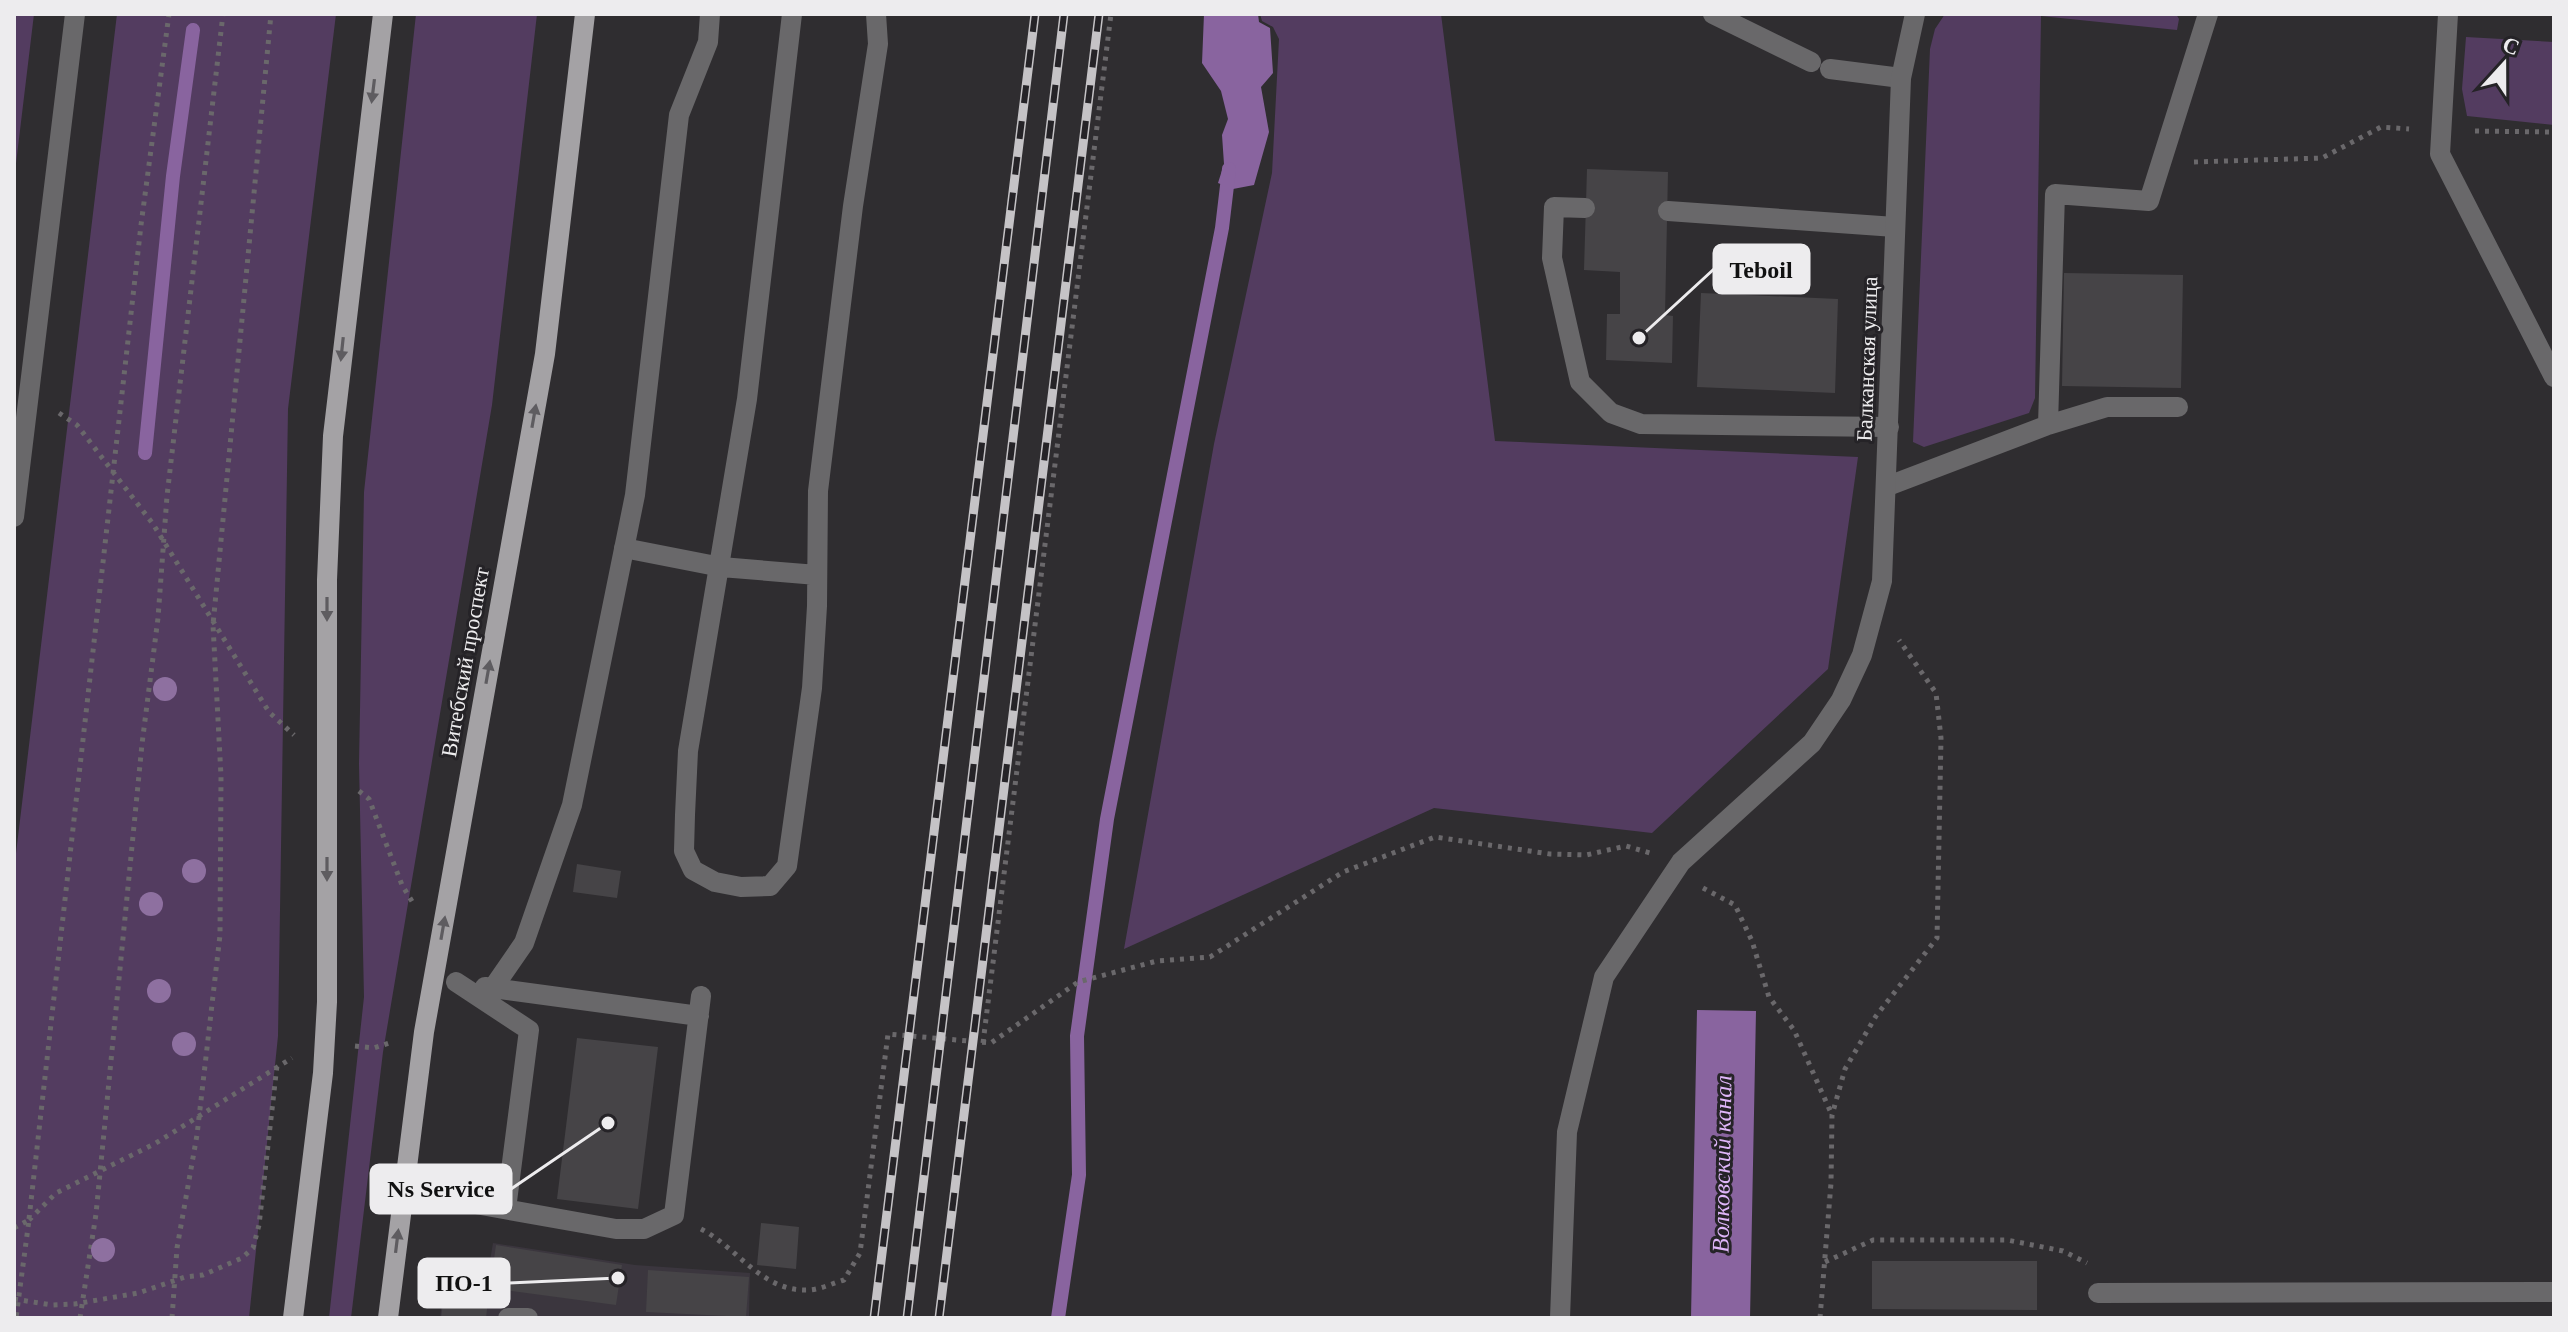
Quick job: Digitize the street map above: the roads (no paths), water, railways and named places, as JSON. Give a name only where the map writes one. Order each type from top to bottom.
[{"type":"main road","points":[[293,1318],[325,1044],[327,580],[333,436],[383,14]]},
{"type":"main road","name":"Витебский проспект","points":[[388,1318],[424,1032],[545,354],[585,14]]},
{"type":"street","points":[[14,517],[75,14]]},
{"type":"street","points":[[493,988],[524,943],[572,805],[635,495],[679,115],[708,42],[710,14]]},
{"type":"street","points":[[792,14],[747,399],[688,751],[684,851],[693,870],[715,882],[741,887],[770,886],[787,866],[812,688],[818,491],[853,206],[878,44],[876,14]]},
{"type":"street","points":[[1713,14],[1820,65],[1901,78]]},
{"type":"street","name":"Балканская улица","points":[[1560,1318],[1567,1132],[1604,977],[1677,868],[1812,743],[1841,700],[1862,655],[1882,581],[1888,486],[1901,78],[1915,14]]},
{"type":"street","points":[[2048,425],[2055,194],[2149,201],[2208,14]]},
{"type":"street","points":[[2448,14],[2440,154],[2554,377]]},
{"type":"street","points":[[1585,208],[1554,207],[1552,258],[1580,382],[1611,413],[1641,424],[1889,427]]},
{"type":"street","points":[[1668,211],[1895,227]]},
{"type":"street","points":[[1888,486],[2048,425],[2107,407],[2178,407]]},
{"type":"street","points":[[624,548],[721,567],[817,575]]},
{"type":"street","points":[[403,1191],[616,1229],[644,1229],[674,1215],[700,1006],[534,993],[434,979]]},
{"type":"street","points":[[456,982],[529,1030]]},
{"type":"street","points":[[506,1209],[534,993]]},
{"type":"street","points":[[2098,1293],[2554,1292]]},
{"type":"street","points":[[508,1318],[528,1318]]},
{"type":"water","points":[[1204,14],[1258,14],[1259,22],[1270,28],[1273,73],[1261,87],[1269,132],[1254,185],[1233,189],[1218,183],[1224,164],[1222,135],[1228,119],[1221,91],[1202,63]]},
{"type":"water","name":"Волковский канал","points":[[1697,1010],[1756,1011],[1750,1318],[1691,1318]]},
{"type":"waterway","points":[[145,453],[173,176],[193,30]]},
{"type":"waterway","points":[[1058,1318],[1079,1175],[1077,1036],[1107,819],[1222,228],[1229,169]]},
{"type":"railway","points":[[874,1318],[1035,14]]},
{"type":"railway","points":[[907,1318],[1064,14]]},
{"type":"railway","points":[[939,1318],[1099,14]]},
{"type":"place","name":"Teboil","points":[[1639,338]]},
{"type":"place","name":"Ns Service","points":[[608,1123]]},
{"type":"place","name":"ПО-1","points":[[618,1278]]}]
